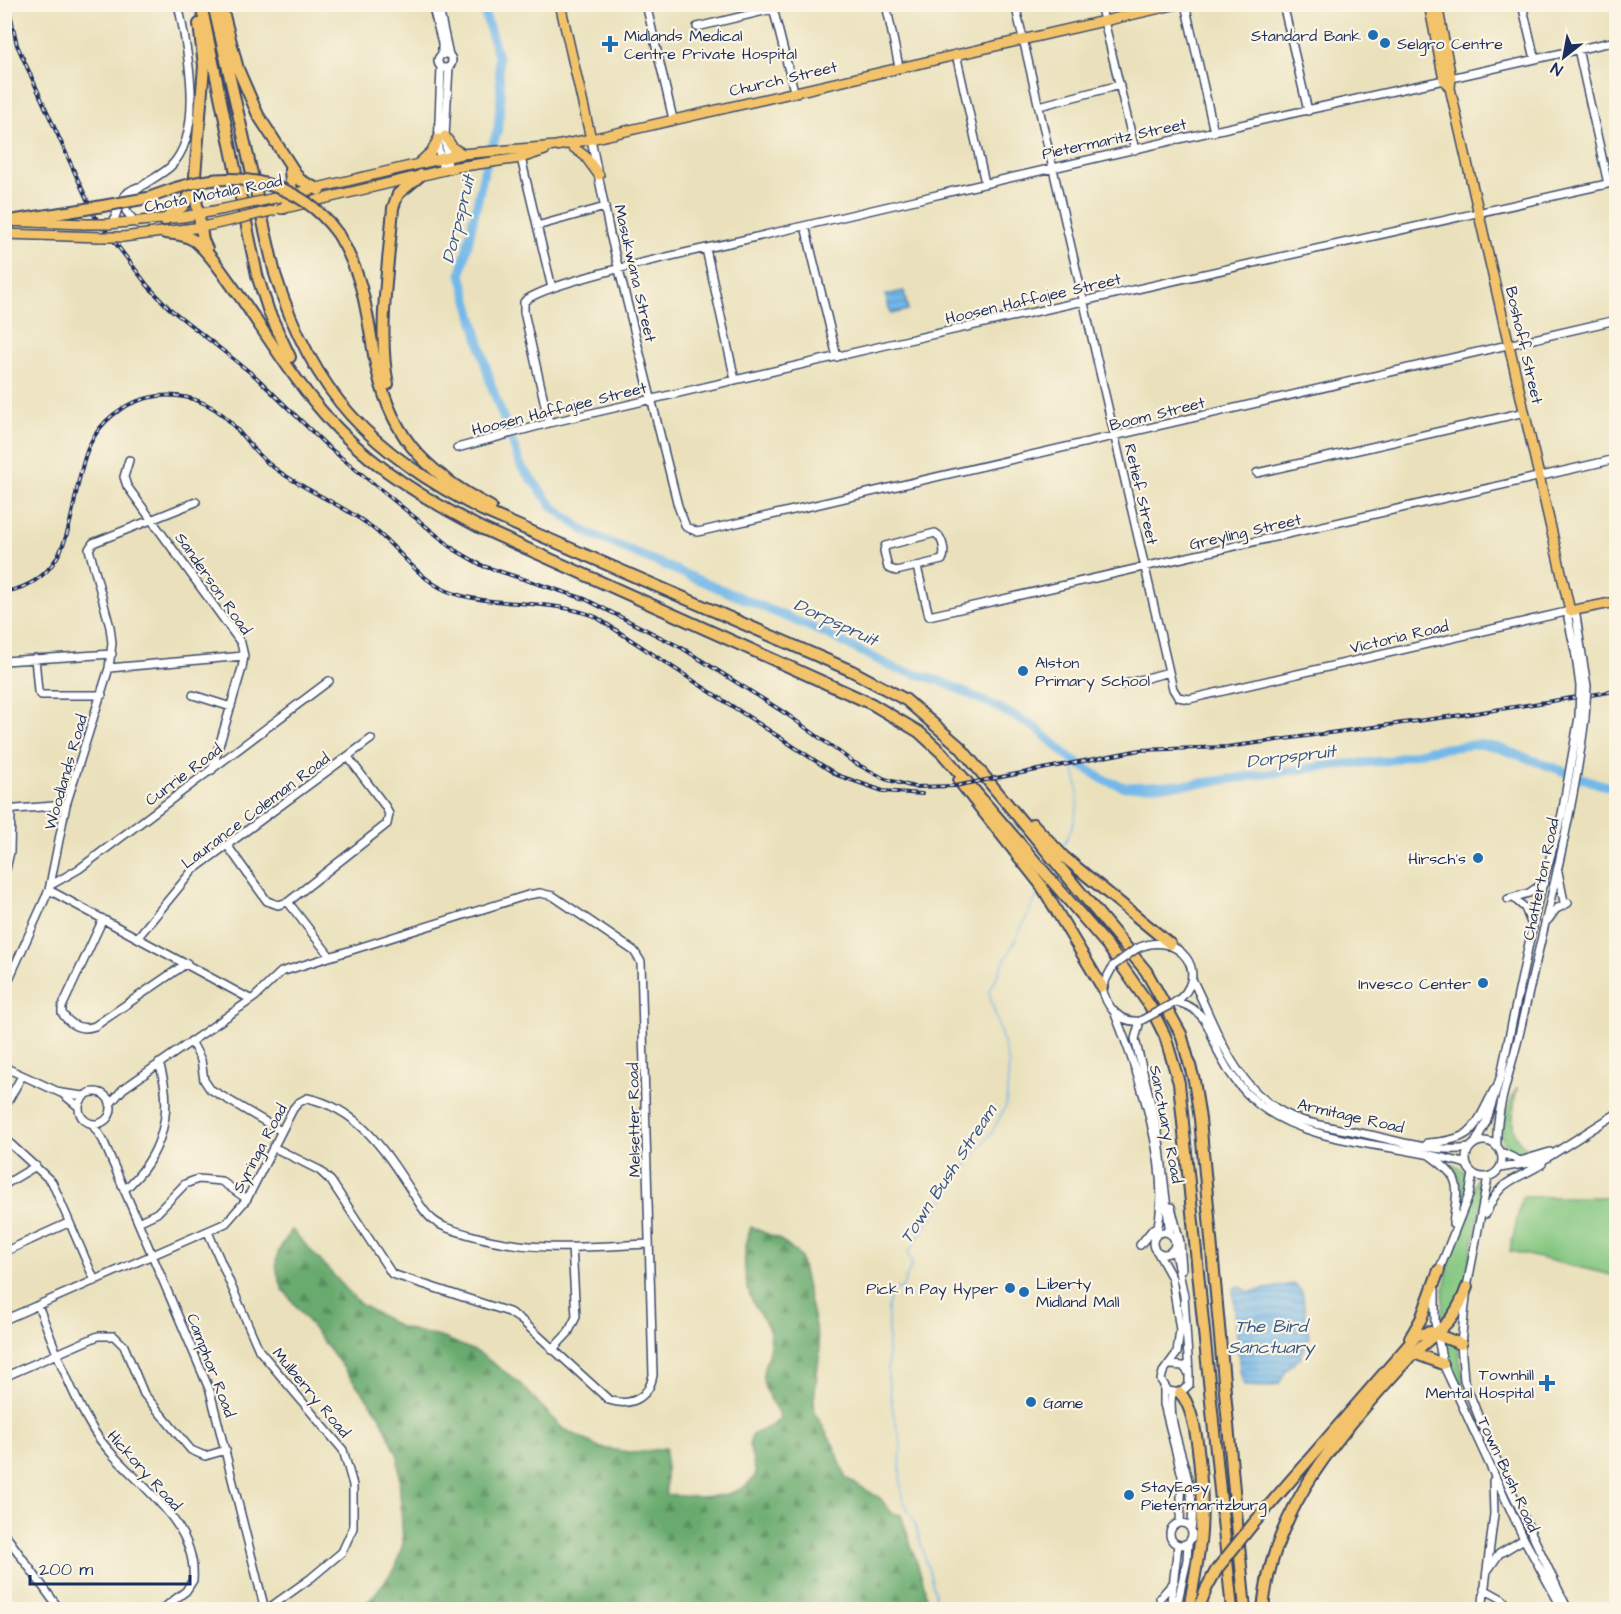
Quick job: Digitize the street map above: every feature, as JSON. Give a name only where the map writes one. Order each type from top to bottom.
[{"type":"highway","points":[[199,4],[204,66],[194,188],[205,245],[223,275]]},
{"type":"highway","points":[[199,4],[257,275],[269,312],[283,346],[303,378],[340,427],[372,460]]},
{"type":"highway","points":[[213,4],[274,274],[297,335],[342,406],[399,461],[433,484],[482,510],[881,685],[931,719],[984,774],[1058,858],[1158,990],[1181,1034],[1194,1080],[1200,1119],[1245,1610]]},
{"type":"highway","points":[[221,4],[247,93],[300,180],[319,190]]},
{"type":"highway","points":[[280,209],[292,194],[291,172],[285,156]]},
{"type":"highway","points":[[421,175],[398,194],[393,208],[385,320],[386,375],[399,419],[410,438],[424,456],[463,491]]},
{"type":"highway","points":[[7,221],[148,198],[176,188],[222,177],[272,185],[320,212],[338,234],[357,270],[383,394],[396,425],[421,460],[436,474],[489,506],[642,573],[669,592]]},
{"type":"highway","points":[[164,219],[176,213],[194,188]]},
{"type":"highway","points":[[165,232],[181,235],[197,243],[223,275],[300,383],[338,429],[372,460],[428,501],[480,528],[872,704],[940,758],[1045,882],[1107,945],[1150,1006],[1165,1036],[1179,1083],[1232,1610]]},
{"type":"highway","points":[[1058,858],[1170,944]]},
{"type":"highway","points":[[1045,882],[1102,987]]},
{"type":"highway","points":[[1400,1353],[1417,1327],[1439,1270]]},
{"type":"highway","points":[[1263,1610],[1276,1547],[1306,1482],[1414,1353],[1437,1336],[1456,1313],[1467,1287]]},
{"type":"highway","points":[[1198,1610],[1217,1569],[1400,1353],[1421,1333],[1430,1332],[1461,1344]]},
{"type":"highway","points":[[1414,1353],[1443,1364]]},
{"type":"highway","points":[[1176,1393],[1187,1400],[1194,1419],[1201,1513],[1201,1532],[1189,1610]]},
{"type":"main road","name":"Church Street","points":[[1104,20],[1157,4]]},
{"type":"main road","name":"Church Street","points":[[319,190],[463,154],[569,144],[1178,4]]},
{"type":"main road","name":"Boshoff Street","points":[[1429,4],[1571,615]]},
{"type":"main road","name":"Boshoff Street","points":[[1437,4],[1448,81]]},
{"type":"main road","name":"Masukwana Street","points":[[564,5],[591,139]]},
{"type":"main road","points":[[417,164],[432,151],[442,137],[463,154]]},
{"type":"main road","points":[[569,144],[585,156],[599,175]]},
{"type":"main road","name":"Church Street","points":[[310,204],[471,164],[521,158],[556,146]]},
{"type":"main road","name":"Chota Motala Road","points":[[7,221],[137,223],[200,214],[319,190]]},
{"type":"main road","name":"Chota Motala Road","points":[[4,234],[123,237],[201,227],[310,204]]},
{"type":"main road","name":"Victoria Road","points":[[1571,615],[1617,602]]},
{"type":"street","points":[[137,223],[129,217],[127,208],[132,195],[172,165],[179,156],[188,127],[190,59],[178,4]]},
{"type":"street","points":[[432,4],[445,55],[452,61],[445,67],[442,137],[442,158],[445,170]]},
{"type":"street","points":[[438,4],[445,55]]},
{"type":"street","points":[[646,4],[673,119]]},
{"type":"street","points":[[886,4],[899,67]]},
{"type":"street","name":"Retief Street","points":[[1015,4],[1021,39],[1039,106],[1170,672],[1176,695],[1189,699]]},
{"type":"street","points":[[1100,4],[1136,150]]},
{"type":"street","points":[[1185,4],[1214,132]]},
{"type":"street","points":[[1283,4],[1308,111]]},
{"type":"street","points":[[1522,4],[1535,59]]},
{"type":"street","points":[[697,27],[772,7],[794,91]]},
{"type":"street","name":"Pietermaritz Street","points":[[549,423],[526,322],[525,302],[530,296],[552,288],[1052,167],[1448,81],[1617,41]]},
{"type":"street","points":[[1578,49],[1608,184]]},
{"type":"street","points":[[956,54],[985,183]]},
{"type":"street","points":[[445,55],[438,61],[445,67]]},
{"type":"street","points":[[1039,106],[1120,85]]},
{"type":"street","name":"Masukwana Street","points":[[591,139],[650,399],[682,521],[689,530],[704,532]]},
{"type":"street","points":[[521,158],[552,288]]},
{"type":"street","name":"Hoosen Haffajee Street","points":[[457,448],[527,428],[650,399],[1617,182]]},
{"type":"street","points":[[110,224],[124,195],[130,189],[141,186]]},
{"type":"street","points":[[537,226],[605,207]]},
{"type":"street","points":[[805,226],[837,357]]},
{"type":"street","points":[[706,249],[735,380]]},
{"type":"street","name":"Boom Street","points":[[704,532],[1617,320]]},
{"type":"street","points":[[1257,472],[1525,412]]},
{"type":"street","name":"Greyling Street","points":[[917,567],[930,616],[1146,569],[1617,459]]},
{"type":"street","name":"Sanderson Road","points":[[129,460],[124,477],[127,486],[241,643],[244,656],[212,770]]},
{"type":"street","points":[[152,520],[196,502]]},
{"type":"street","name":"Woodlands Road","points":[[4,990],[50,888],[66,805],[110,668],[112,654],[110,627],[89,549],[93,543],[152,520]]},
{"type":"street","points":[[937,534],[944,552],[943,560],[917,567],[892,571],[888,568],[884,548],[904,539],[937,534]]},
{"type":"street","name":"Chatterton Road","points":[[1499,1149],[1502,1107],[1557,864],[1587,686],[1571,615]]},
{"type":"street","name":"Victoria Road","points":[[1189,699],[1571,615]]},
{"type":"street","points":[[4,661],[112,654]]},
{"type":"street","points":[[110,668],[244,656]]},
{"type":"street","points":[[35,658],[38,691],[41,695],[102,695]]},
{"type":"street","points":[[1121,685],[1170,672]]},
{"type":"street","name":"Currie Road","points":[[50,888],[79,869],[329,681]]},
{"type":"street","points":[[193,695],[231,707]]},
{"type":"street","name":"Laurance Coleman Road","points":[[138,937],[183,880],[371,739]]},
{"type":"street","points":[[227,845],[267,901],[278,905],[288,902],[387,824],[389,814],[386,806],[348,757]]},
{"type":"street","name":"Chatterton Road","points":[[1472,1145],[1486,1122],[1501,1075],[1533,928],[1570,791]]},
{"type":"street","points":[[4,878],[8,852],[8,809],[66,805]]},
{"type":"street","points":[[1544,927],[1556,909],[1566,902],[1559,883],[1557,864]]},
{"type":"street","points":[[1533,928],[1525,908],[1512,899],[1529,893],[1544,883]]},
{"type":"street","points":[[50,888],[250,999]]},
{"type":"street","name":"Melsetter Road","points":[[110,1104],[123,1089],[250,999],[281,972],[329,955],[540,893],[553,896],[634,951],[639,957],[642,972],[653,1375],[646,1392],[634,1401],[620,1403],[609,1400],[520,1319],[509,1312],[392,1274],[331,1181],[319,1170],[273,1147]]},
{"type":"street","points":[[288,902],[329,955]]},
{"type":"street","points":[[103,919],[62,1008],[62,1014],[75,1025],[87,1029],[95,1026],[187,963]]},
{"type":"street","points":[[1155,942],[1170,944],[1189,961],[1192,979],[1186,992],[1175,1003],[1140,1021],[1124,1019],[1115,1014],[1107,1002],[1102,987],[1113,966],[1136,949],[1155,942]]},
{"type":"street","name":"Armitage Road","points":[[1192,979],[1231,1062],[1247,1085],[1269,1104],[1312,1123],[1451,1150],[1472,1145]]},
{"type":"street","name":"Armitage Road","points":[[1175,1003],[1191,1008],[1202,1017],[1233,1077],[1247,1094],[1268,1111],[1309,1129],[1426,1153],[1466,1164]]},
{"type":"street","name":"Sanctuary Road","points":[[1115,1014],[1146,1101],[1159,1176],[1160,1204],[1156,1234]]},
{"type":"street","name":"Sanctuary Road","points":[[1140,1021],[1135,1039],[1151,1099],[1166,1186],[1170,1234]]},
{"type":"street","points":[[191,1041],[201,1060],[204,1080],[210,1089],[281,1131]]},
{"type":"street","points":[[124,1190],[138,1176],[149,1159],[159,1143],[165,1126],[166,1095],[159,1063]]},
{"type":"street","points":[[4,1067],[61,1093],[79,1107],[82,1118],[92,1124],[104,1122],[110,1114],[110,1104],[103,1095],[97,1092],[84,1096],[61,1093]]},
{"type":"street","points":[[1419,1144],[1452,1142],[1464,1136],[1478,1121],[1501,1075]]},
{"type":"street","points":[[4,1107],[22,1076]]},
{"type":"street","name":"Melsetter Road","points":[[103,1095],[123,1089]]},
{"type":"street","points":[[79,1107],[84,1096]]},
{"type":"street","name":"Syringa Road","points":[[4,1320],[226,1223],[247,1199],[281,1131],[298,1103],[307,1098],[358,1123],[376,1138],[428,1215],[438,1223],[509,1245],[572,1247],[648,1244]]},
{"type":"street","points":[[1480,1229],[1498,1189],[1513,1177],[1544,1163],[1566,1145],[1617,1114]]},
{"type":"street","name":"Camphor Road","points":[[103,1140],[104,1122]]},
{"type":"street","name":"Camphor Road","points":[[92,1124],[103,1140],[210,1391],[266,1610]]},
{"type":"street","points":[[4,1137],[52,1182],[95,1281]]},
{"type":"street","points":[[1555,1153],[1529,1165],[1500,1168],[1488,1178],[1473,1174],[1466,1164],[1472,1145],[1489,1142],[1515,1161],[1527,1161],[1566,1145]]},
{"type":"street","points":[[1499,1149],[1500,1168]]},
{"type":"street","points":[[1426,1153],[1449,1169],[1457,1185],[1458,1195],[1452,1233]]},
{"type":"street","points":[[4,1185],[36,1166]]},
{"type":"street","name":"Town Bush Road","points":[[1473,1174],[1469,1195],[1439,1270],[1435,1294],[1437,1336],[1443,1364],[1491,1470],[1524,1539],[1563,1610]]},
{"type":"street","name":"Town Bush Road","points":[[1488,1178],[1467,1287],[1461,1344],[1464,1380],[1470,1401],[1568,1610]]},
{"type":"street","points":[[138,1222],[157,1213],[185,1184],[198,1179],[220,1180],[247,1199]]},
{"type":"street","points":[[1166,1186],[1180,1242],[1189,1372],[1189,1385],[1176,1393],[1171,1411],[1190,1486],[1192,1537],[1188,1543],[1187,1560],[1176,1610]]},
{"type":"street","points":[[1140,1245],[1152,1231],[1160,1204]]},
{"type":"street","points":[[4,1252],[68,1223]]},
{"type":"street","name":"Mulberry Road","points":[[208,1232],[260,1350],[343,1450],[353,1485],[353,1528],[342,1552],[311,1578],[266,1610]]},
{"type":"street","points":[[1180,1523],[1182,1476],[1164,1404],[1162,1376],[1171,1365],[1179,1348],[1177,1295],[1172,1278],[1152,1242],[1156,1234],[1164,1232],[1170,1234],[1175,1242],[1174,1248],[1183,1289]]},
{"type":"street","points":[[552,1350],[568,1333],[576,1317],[572,1247]]},
{"type":"street","points":[[1158,1253],[1167,1254],[1174,1248]]},
{"type":"street","name":"Hickory Road","points":[[38,1305],[57,1354],[95,1433],[164,1511],[185,1541],[194,1575],[192,1584],[161,1610]]},
{"type":"street","points":[[4,1377],[105,1335],[116,1337],[124,1346],[144,1394],[191,1450],[205,1456],[226,1450]]},
{"type":"street","points":[[1171,1365],[1183,1366],[1189,1372]]},
{"type":"street","points":[[1164,1387],[1176,1393]]},
{"type":"street","points":[[1482,1610],[1495,1498],[1491,1470]]},
{"type":"street","points":[[1487,1572],[1499,1554],[1524,1539],[1526,1530],[1523,1516]]},
{"type":"street","points":[[1180,1523],[1191,1530]]},
{"type":"street","points":[[1178,1545],[1172,1540],[1170,1533],[1173,1527],[1180,1523]]},
{"type":"street","points":[[4,1533],[60,1610]]},
{"type":"street","points":[[1524,1539],[1538,1544]]},
{"type":"street","points":[[1178,1545],[1188,1543]]},
{"type":"street","points":[[1170,1610],[1178,1545]]},
{"type":"street","points":[[1161,1604],[1175,1580]]},
{"type":"street","points":[[1484,1589],[1502,1599],[1512,1610]]},
{"type":"green space","points":[[1517,1087],[1513,1123],[1518,1140],[1533,1149],[1552,1150],[1522,1160],[1505,1149],[1502,1135],[1505,1118]]},
{"type":"green space","points":[[1447,1163],[1463,1170],[1466,1176],[1466,1190],[1459,1214],[1462,1200],[1460,1180]]},
{"type":"green space","points":[[1476,1180],[1486,1182],[1461,1302],[1443,1329],[1444,1290]]},
{"type":"green space","points":[[1522,1197],[1616,1197],[1616,1276],[1510,1251]]},
{"type":"green space","points":[[751,1227],[779,1239],[800,1256],[820,1349],[814,1400],[815,1413],[834,1446],[846,1478],[880,1498],[892,1513],[901,1515],[924,1584],[928,1609],[356,1609],[370,1600],[396,1567],[403,1543],[398,1456],[379,1414],[283,1289],[276,1264],[282,1245],[292,1230],[360,1304],[400,1327],[447,1339],[479,1353],[520,1383],[562,1428],[601,1448],[636,1453],[666,1448],[666,1495],[703,1497],[728,1494],[748,1483],[756,1474],[749,1445],[752,1435],[773,1425],[780,1418],[763,1381],[770,1333],[750,1296],[745,1276],[746,1246]]},
{"type":"green space","points":[[1444,1340],[1458,1346],[1465,1391],[1479,1434],[1456,1384]]},
{"type":"water","points":[[904,291],[908,310],[891,314],[885,295]]},
{"type":"water","name":"The Bird Sanctuary","points":[[1294,1284],[1302,1292],[1309,1338],[1301,1357],[1286,1370],[1279,1384],[1269,1387],[1244,1386],[1240,1370],[1233,1289],[1238,1286],[1249,1292]]},
{"type":"waterway","name":"Dorpspruit","points":[[482,4],[498,56],[501,95],[498,129],[484,172],[461,274],[491,385],[521,466],[553,507],[586,532],[827,634],[896,669],[938,680],[999,708],[1035,727],[1071,759],[1104,780],[1125,787],[1195,784],[1325,766],[1387,761],[1429,750],[1479,744],[1499,748],[1616,788]]},
{"type":"waterway","name":"Town Bush Stream","points":[[1062,848],[1073,825],[1078,804],[1077,783],[1071,759]]},
{"type":"waterway","name":"Town Bush Stream","points":[[936,1610],[935,1592],[915,1524],[902,1498],[901,1442],[893,1412],[888,1376],[888,1306],[892,1290],[902,1288],[912,1264],[908,1253],[975,1153],[991,1134],[1006,1106],[1009,1064],[989,992],[1039,892]]},
{"type":"railway","points":[[8,4],[17,45],[94,215],[148,286],[169,308],[256,377],[327,446],[455,550],[483,566],[585,599],[682,648],[788,715],[853,762],[885,779],[914,787],[955,786],[1140,750],[1227,747],[1469,714],[1616,691]]},
{"type":"railway","points":[[4,592],[29,584],[47,571],[59,554],[67,534],[89,446],[113,415],[130,404],[148,398],[187,397],[206,404],[223,415],[266,461],[284,475],[366,523],[414,568],[445,590],[480,599],[559,607],[596,617],[837,775],[883,791],[922,794]]},
{"type":"place","name":"Standard Bank","points":[[1373,35]]},
{"type":"place","name":"Selgro Centre","points":[[1385,43]]},
{"type":"place","name":"Midlands Medical Centre Private Hospital","points":[[610,44]]},
{"type":"place","name":"Alston Primary School","points":[[1023,671]]},
{"type":"place","name":"Hirsch's","points":[[1478,858]]},
{"type":"place","name":"Invesco Center","points":[[1483,983]]},
{"type":"place","name":"Pick n Pay Hyper","points":[[1010,1288]]},
{"type":"place","name":"Liberty Midland Mall","points":[[1024,1292]]},
{"type":"place","name":"Townhill Mental Hospital","points":[[1547,1383]]},
{"type":"place","name":"Game","points":[[1031,1402]]},
{"type":"place","name":"StayEasy Pietermaritzburg","points":[[1129,1495]]}]
